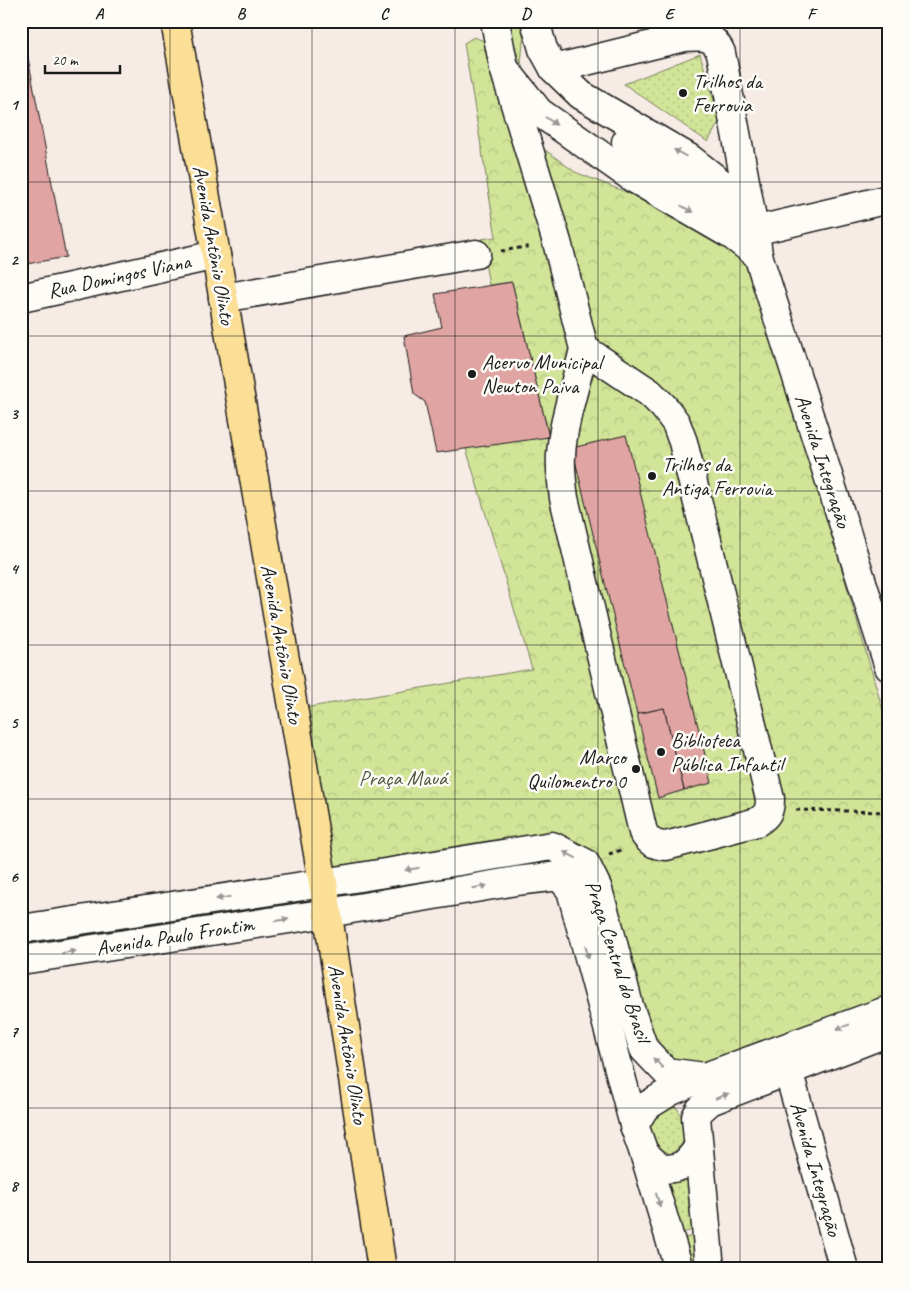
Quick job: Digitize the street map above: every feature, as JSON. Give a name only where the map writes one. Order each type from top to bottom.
[{"type":"main road","name":"Avenida Antônio Olinto","points":[[175,21],[328,913],[382,1269]]},
{"type":"street","points":[[496,21],[504,68],[557,242],[584,349],[563,435],[561,477],[564,498],[643,832],[648,840],[656,845],[666,846],[757,822],[765,817],[770,809],[770,799],[683,442],[676,423],[664,406],[650,393],[584,349]]},
{"type":"street","points":[[525,21],[536,71],[564,104],[643,152],[707,196],[749,234]]},
{"type":"street","name":"Avenida Integração","points":[[535,21],[543,49],[554,69],[581,95],[689,158],[735,194],[889,666]]},
{"type":"street","name":"Avenida Integração","points":[[554,69],[684,38],[698,36],[709,38],[716,43],[720,53],[749,234]]},
{"type":"street","points":[[504,68],[539,112],[633,178],[749,234],[889,199]]},
{"type":"street","points":[[223,298],[476,254]]},
{"type":"street","name":"Rua Domingos Viana","points":[[21,298],[216,255]]},
{"type":"street","name":"Praça Central do Brasil","points":[[323,883],[552,846],[585,863],[597,887],[629,1006],[644,1049],[666,1072],[705,1077]]},
{"type":"street","name":"Praça Central do Brasil","points":[[328,913],[516,881],[559,876],[570,890],[634,1125],[679,1269]]},
{"type":"street","name":"Avenida Paulo Frontim","points":[[21,929],[323,883]]},
{"type":"street","name":"Avenida Paulo Frontim","points":[[21,960],[328,913]]},
{"type":"street","name":"Praça Central do Brasil","points":[[634,1125],[645,1107],[671,1091],[889,1010]]},
{"type":"street","points":[[710,1269],[696,1117],[700,1110],[710,1101],[889,1032]]},
{"type":"street","name":"Avenida Integração","points":[[788,1070],[844,1269]]},
{"type":"street","points":[[671,1091],[696,1117]]},
{"type":"street","points":[[644,1153],[661,1168],[677,1169],[688,1162],[698,1148]]},
{"type":"path","points":[[476,254],[557,242]]},
{"type":"path","points":[[770,809],[889,812]]},
{"type":"path","points":[[585,863],[648,840]]},
{"type":"green space","points":[[505,21],[525,21],[521,64]]},
{"type":"green space","name":"Praça Mauá","points":[[474,37],[486,42],[492,55],[499,103],[533,141],[575,172],[709,225],[755,271],[889,731],[889,998],[718,1065],[674,1061],[654,1043],[589,857],[332,875],[304,708],[532,669],[466,448],[549,436],[512,282],[489,285],[481,239],[496,237],[464,43]]},
{"type":"green space","points":[[700,54],[720,120],[708,142],[624,84]]},
{"type":"green space","points":[[666,1105],[677,1108],[684,1121],[686,1134],[682,1145],[670,1154],[655,1141],[648,1123]]},
{"type":"green space","points":[[695,1171],[696,1229],[679,1234],[659,1177],[672,1183],[685,1178]]},
{"type":"green space","points":[[697,1235],[698,1269],[690,1269],[681,1239]]},
{"type":"building","points":[[21,21],[66,257],[21,265]]},
{"type":"building","name":"Acervo Municipal Newton Paiva","points":[[512,282],[549,437],[436,453],[425,402],[414,394],[404,336],[442,327],[435,294]]},
{"type":"building","points":[[626,435],[712,783],[684,790],[664,708],[637,714],[572,448]]},
{"type":"building","name":"Biblioteca Pública Infantil","points":[[664,708],[684,790],[658,798],[637,714]]},
{"type":"place","name":"Trilhos da Ferrovia","points":[[683,93]]},
{"type":"place","name":"Acervo Municipal Newton Paiva","points":[[472,374]]},
{"type":"place","name":"Trilhos da Antiga Ferrovia","points":[[652,476]]},
{"type":"place","name":"Biblioteca Pública Infantil","points":[[661,752]]},
{"type":"place","name":"Marco Quilomentro 0","points":[[636,769]]}]
